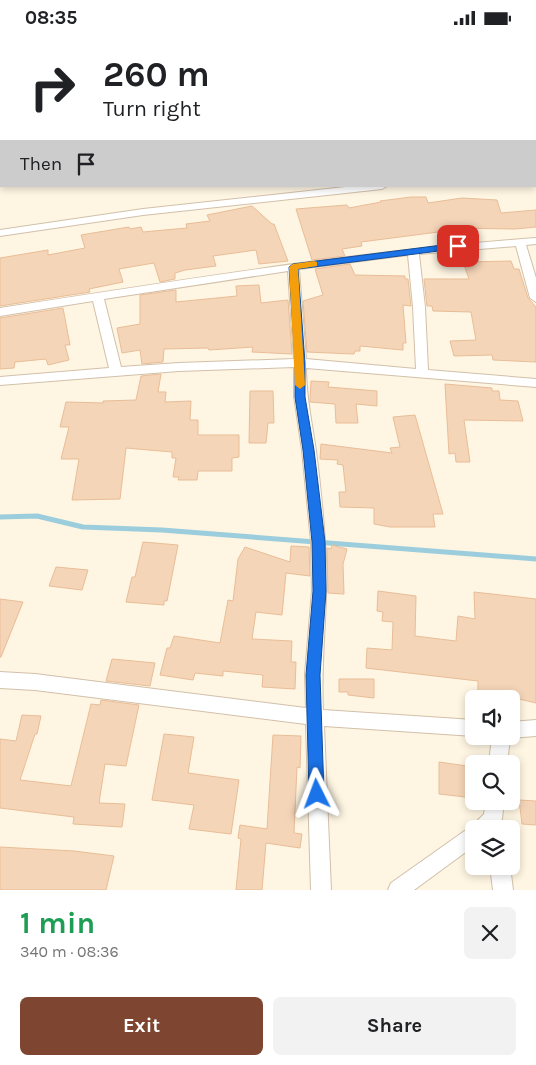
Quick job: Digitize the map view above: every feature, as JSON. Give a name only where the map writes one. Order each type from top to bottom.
[{"type":"street","points":[[0,233],[134,213],[268,200],[374,187]]},
{"type":"street","points":[[0,312],[193,280],[474,244],[536,241]]},
{"type":"street","points":[[520,242],[536,298]]},
{"type":"street","points":[[413,252],[419,307],[422,373]]},
{"type":"street","points":[[293,267],[300,363],[300,397],[309,450],[318,542],[320,591],[313,675],[313,717],[321,890]]},
{"type":"street","points":[[98,297],[116,371]]},
{"type":"street","points":[[0,381],[116,371],[300,363],[536,383]]},
{"type":"street","points":[[0,680],[35,682],[313,717],[465,727]]},
{"type":"street","points":[[520,729],[536,728]]},
{"type":"street","points":[[398,890],[465,841]]},
{"type":"street","points":[[501,875],[503,890]]},
{"type":"building","points":[[411,197],[426,197],[428,203],[462,198],[497,200],[501,213],[536,210],[536,227],[515,229],[444,228],[446,231],[361,242],[362,246],[342,249],[345,256],[312,260],[296,209],[347,205],[349,208]]},
{"type":"building","points":[[252,206],[274,224],[288,261],[259,264],[256,250],[213,256],[216,266],[185,270],[175,273],[175,279],[160,282],[154,263],[119,269],[123,282],[89,289],[90,292],[0,306],[0,258],[48,250],[48,255],[85,248],[81,235],[129,227],[130,229],[141,227],[143,232],[187,228],[186,224],[210,221],[207,215]]},
{"type":"building","points":[[511,261],[514,269],[519,269],[528,298],[536,307],[536,362],[493,360],[492,355],[454,356],[450,341],[476,340],[471,312],[433,311],[432,306],[427,306],[424,279],[469,279],[463,262]]},
{"type":"building","points":[[350,264],[355,275],[405,276],[405,279],[408,279],[411,306],[403,305],[406,343],[403,343],[403,350],[360,346],[360,351],[355,351],[354,354],[307,352],[303,301],[323,295],[315,269]]},
{"type":"building","points":[[259,285],[261,303],[288,300],[292,354],[252,352],[253,347],[209,350],[208,348],[164,349],[163,362],[142,364],[140,350],[122,353],[117,328],[140,324],[140,295],[176,290],[176,302],[237,296],[236,286]]},
{"type":"building","points":[[63,308],[70,345],[65,345],[69,360],[48,365],[46,359],[15,362],[14,368],[0,369],[0,318]]},
{"type":"building","points":[[161,374],[158,392],[166,392],[165,402],[191,401],[190,420],[198,420],[198,435],[239,435],[239,457],[232,458],[232,471],[198,471],[197,480],[178,480],[179,477],[173,477],[176,458],[172,458],[172,452],[126,448],[120,499],[72,500],[79,459],[61,459],[69,427],[60,427],[66,402],[103,403],[103,401],[136,400],[141,376]]},
{"type":"building","points":[[311,381],[329,382],[328,387],[377,391],[377,406],[356,404],[358,423],[336,423],[335,404],[310,402]]},
{"type":"building","points":[[445,384],[492,388],[492,391],[499,391],[500,400],[518,401],[523,421],[464,420],[470,462],[456,462],[455,453],[449,454]]},
{"type":"building","points":[[250,391],[273,391],[274,423],[268,423],[266,443],[249,443]]},
{"type":"building","points":[[415,415],[443,514],[433,514],[435,527],[390,527],[374,524],[374,508],[340,507],[339,492],[346,492],[343,465],[337,464],[338,460],[320,459],[321,444],[392,453],[390,448],[400,447],[393,417]]},
{"type":"building","points":[[143,542],[178,545],[167,601],[164,601],[164,605],[126,602],[132,577],[135,577]]},
{"type":"building","points":[[332,545],[347,549],[343,564],[344,594],[328,593],[327,548],[331,549]]},
{"type":"building","points":[[291,546],[309,547],[310,576],[286,573],[282,615],[256,612],[252,639],[292,641],[291,662],[296,662],[295,689],[262,687],[263,675],[223,671],[223,676],[195,673],[193,680],[160,675],[167,648],[170,648],[174,636],[220,643],[228,600],[233,601],[238,559],[245,547],[290,562]]},
{"type":"building","points":[[56,567],[88,570],[82,590],[49,586]]},
{"type":"building","points":[[378,591],[416,596],[415,636],[456,641],[458,616],[475,619],[474,592],[536,599],[536,703],[520,699],[520,690],[478,690],[478,681],[366,668],[367,648],[392,650],[393,622],[382,621],[383,612],[377,611]]},
{"type":"building","points":[[0,599],[23,602],[1,657],[0,657]]},
{"type":"building","points":[[112,659],[155,663],[150,686],[106,681]]},
{"type":"building","points":[[339,679],[374,679],[374,698],[348,695],[348,692],[339,692]]},
{"type":"building","points":[[101,700],[139,705],[126,766],[105,764],[99,803],[125,804],[122,827],[73,824],[74,817],[0,808],[0,739],[16,741],[22,715],[41,716],[37,734],[35,734],[20,780],[71,786],[91,704],[100,705]]},
{"type":"building","points":[[164,734],[194,737],[188,773],[239,780],[231,834],[189,829],[194,805],[152,800]]},
{"type":"building","points":[[273,735],[301,736],[300,768],[297,767],[294,833],[302,834],[300,848],[266,843],[262,890],[236,890],[241,839],[238,838],[240,825],[267,829]]},
{"type":"building","points":[[439,762],[465,766],[465,797],[439,794]]},
{"type":"building","points":[[520,800],[536,801],[536,825],[522,824]]},
{"type":"building","points":[[0,847],[74,851],[114,856],[106,890],[0,890]]},
{"type":"waterway","points":[[0,517],[37,516],[83,527],[162,530],[536,559]]},
{"type":"slow traffic","points":[[300,385],[293,267],[314,264]]},
{"type":"route","points":[[317,794],[313,675],[320,591],[318,542],[309,450],[300,397],[300,363],[293,267],[458,246]]}]
